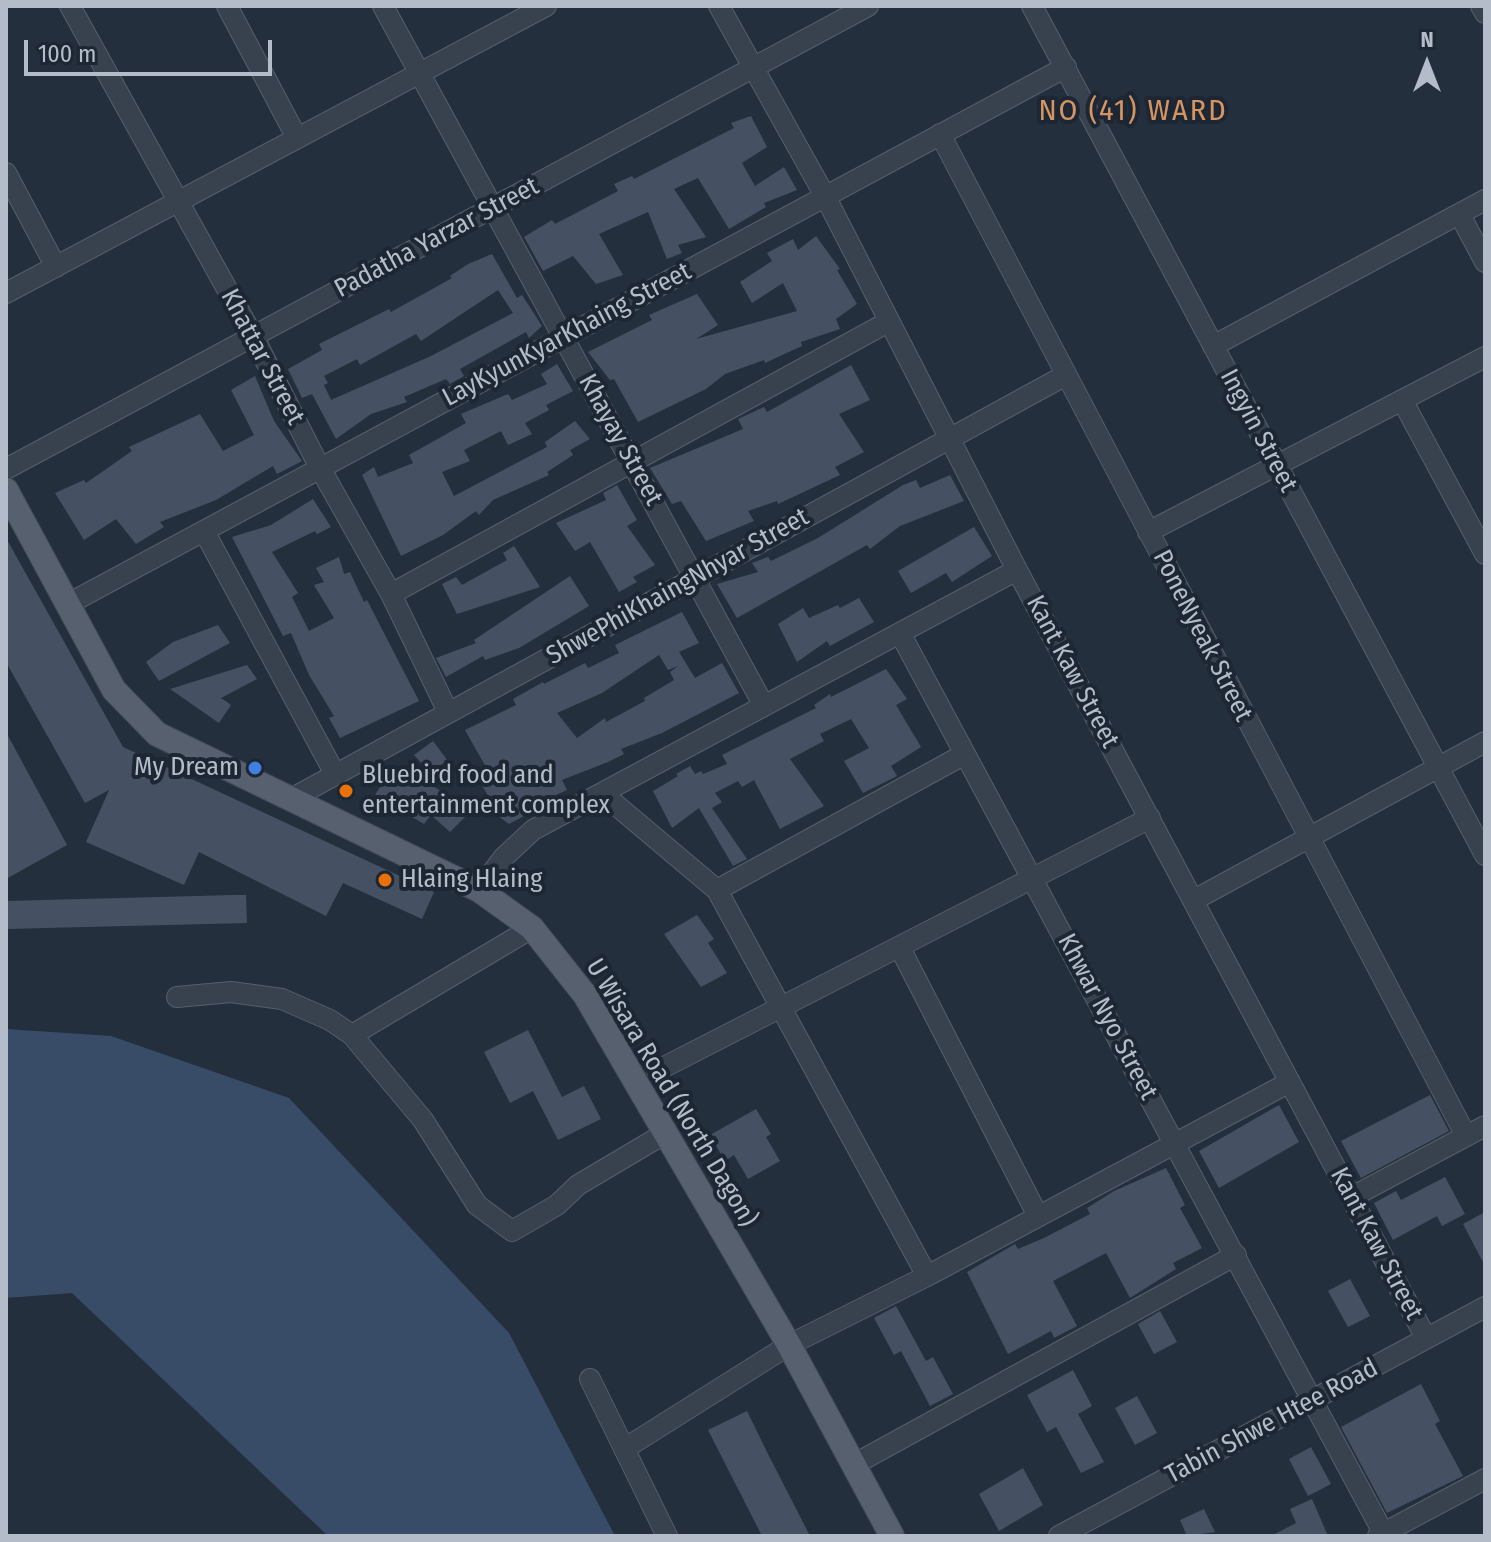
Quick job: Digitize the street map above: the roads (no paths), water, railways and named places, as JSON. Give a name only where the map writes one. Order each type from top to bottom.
[{"type":"main road","name":"U Wisara Road (North Dagon)","points":[[6,490],[114,690],[157,734],[479,890],[532,928],[585,995],[789,1345],[892,1536]]},
{"type":"street","name":"Khattar Street","points":[[70,6],[253,336],[320,468],[391,594],[448,712]]},
{"type":"street","points":[[227,6],[297,138]]},
{"type":"street","name":"Khayay Street","points":[[383,6],[764,706]]},
{"type":"street","points":[[6,293],[546,6]]},
{"type":"street","name":"Kant Kaw Street","points":[[719,6],[825,196],[1017,570],[1426,1338]]},
{"type":"street","name":"Padatha Yarzar Street","points":[[6,469],[868,6]]},
{"type":"street","name":"Ingyin Street","points":[[1032,6],[1485,855]]},
{"type":"street","points":[[1481,6],[1485,13]]},
{"type":"street","name":"LayKyunKyarKhaing Street","points":[[68,604],[1066,67]]},
{"type":"street","name":"PoneNyeak Street","points":[[940,134],[1466,1136]]},
{"type":"street","points":[[6,173],[56,267]]},
{"type":"street","points":[[1213,346],[1485,200]]},
{"type":"street","points":[[1460,215],[1485,262]]},
{"type":"street","points":[[391,594],[888,322]]},
{"type":"street","points":[[1148,532],[1485,357]]},
{"type":"street","name":"ShwePhiKhaingNhyar Street","points":[[291,799],[1066,375]]},
{"type":"street","points":[[1402,400],[1485,554]]},
{"type":"street","points":[[204,531],[335,774]]},
{"type":"street","points":[[479,890],[504,857],[533,830],[1017,570]]},
{"type":"street","name":"Khwar Nyo Street","points":[[900,633],[1236,1255],[1382,1535]]},
{"type":"street","points":[[1194,900],[1485,742]]},
{"type":"street","points":[[717,890],[965,754]]},
{"type":"street","points":[[603,794],[717,890],[927,1276]]},
{"type":"street","points":[[635,1082],[783,1009],[1150,818]]},
{"type":"street","points":[[352,1035],[532,928]]},
{"type":"street","points":[[900,948],[1038,1216]]},
{"type":"street","points":[[177,997],[231,992],[282,999],[330,1020],[352,1035],[423,1120],[477,1205],[512,1231],[557,1205],[578,1185],[664,1134]]},
{"type":"street","points":[[624,1449],[789,1345],[927,1276],[1290,1082]]},
{"type":"street","points":[[1352,1197],[1485,1126]]},
{"type":"street","points":[[853,1465],[1236,1255]]},
{"type":"street","name":"Tabin Shwe Htee Road","points":[[1059,1536],[1485,1307]]},
{"type":"street","points":[[590,1379],[667,1536]]},
{"type":"street","points":[[1382,1535],[1485,1479]]},
{"type":"water","points":[[6,1029],[111,1036],[289,1098],[509,1333],[615,1536],[328,1536],[72,1293],[6,1298]]},
{"type":"place","name":"My Dream","points":[[255,768]]},
{"type":"place","name":"Bluebird food and entertainment complex","points":[[346,791]]},
{"type":"place","name":"Hlaing Hlaing","points":[[385,880]]},
{"type":"district","name":"NO (41) WARD","points":[[1133,112]]}]
